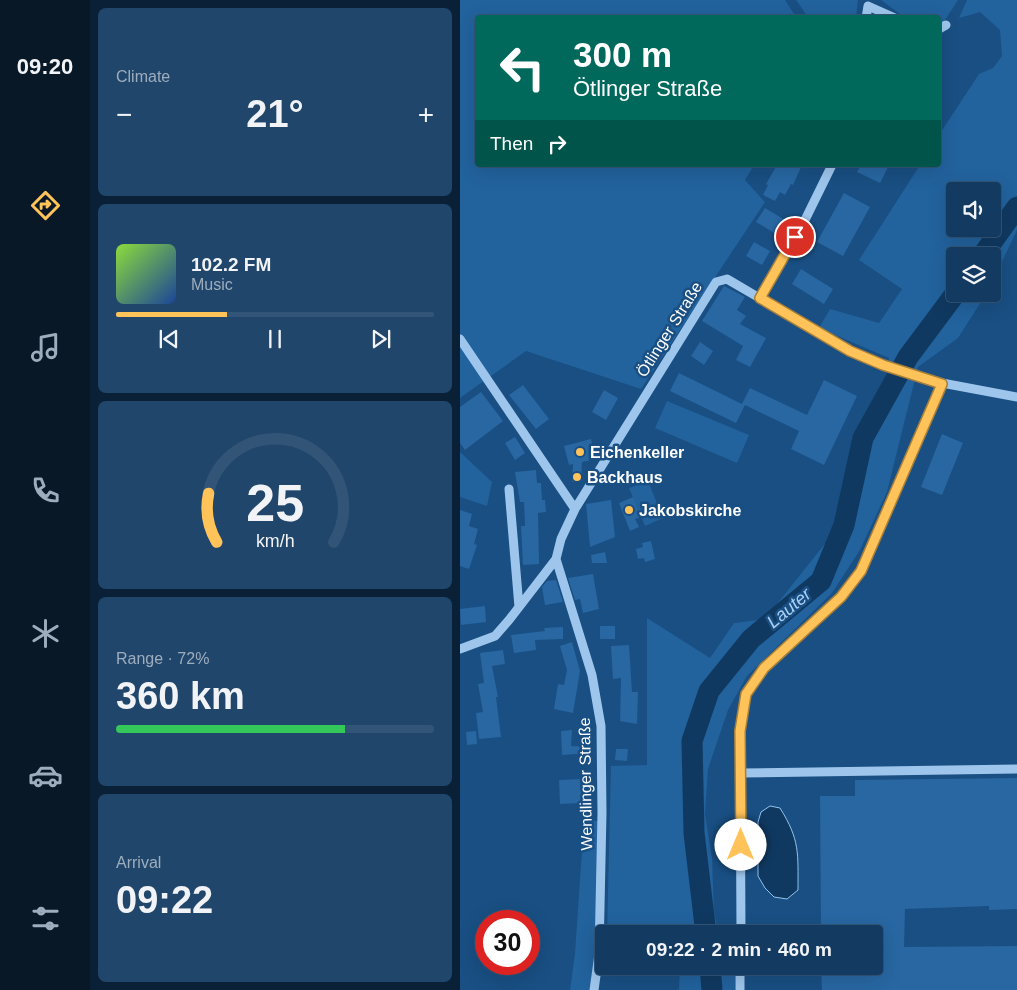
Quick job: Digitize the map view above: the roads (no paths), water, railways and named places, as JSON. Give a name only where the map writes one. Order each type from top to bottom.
[{"type":"street","points":[[866,15],[868,6],[888,15]]},
{"type":"street","points":[[760,298],[804,222],[831,167]]},
{"type":"street","name":"Ötlinger Straße","points":[[556,559],[561,539],[575,509],[716,282],[727,279],[850,351],[883,365],[942,384],[1017,397]]},
{"type":"street","points":[[460,339],[575,509]]},
{"type":"street","points":[[741,925],[740,731],[746,694],[764,668],[841,597],[861,571],[942,384]]},
{"type":"street","points":[[508,488],[519,607]]},
{"type":"street","points":[[460,648],[495,636],[556,559]]},
{"type":"street","name":"Wendlinger Straße","points":[[556,559],[592,675],[601,726],[602,813],[599,954],[594,990]]},
{"type":"street","points":[[740,773],[1017,769]]},
{"type":"street","points":[[740,975],[740,990]]},
{"type":"waterway","name":"Lauter","points":[[988,247],[1017,207]]},
{"type":"waterway","name":"Lauter","points":[[705,925],[694,833],[692,741],[709,691],[751,639],[821,581],[844,525],[863,438],[908,357],[949,302]]},
{"type":"waterway","name":"Lauter","points":[[711,975],[712,990]]},
{"type":"place","name":"Eichenkeller","points":[[580,452]]},
{"type":"place","name":"Backhaus","points":[[577,477]]},
{"type":"place","name":"Jakobskirche","points":[[629,510]]}]
